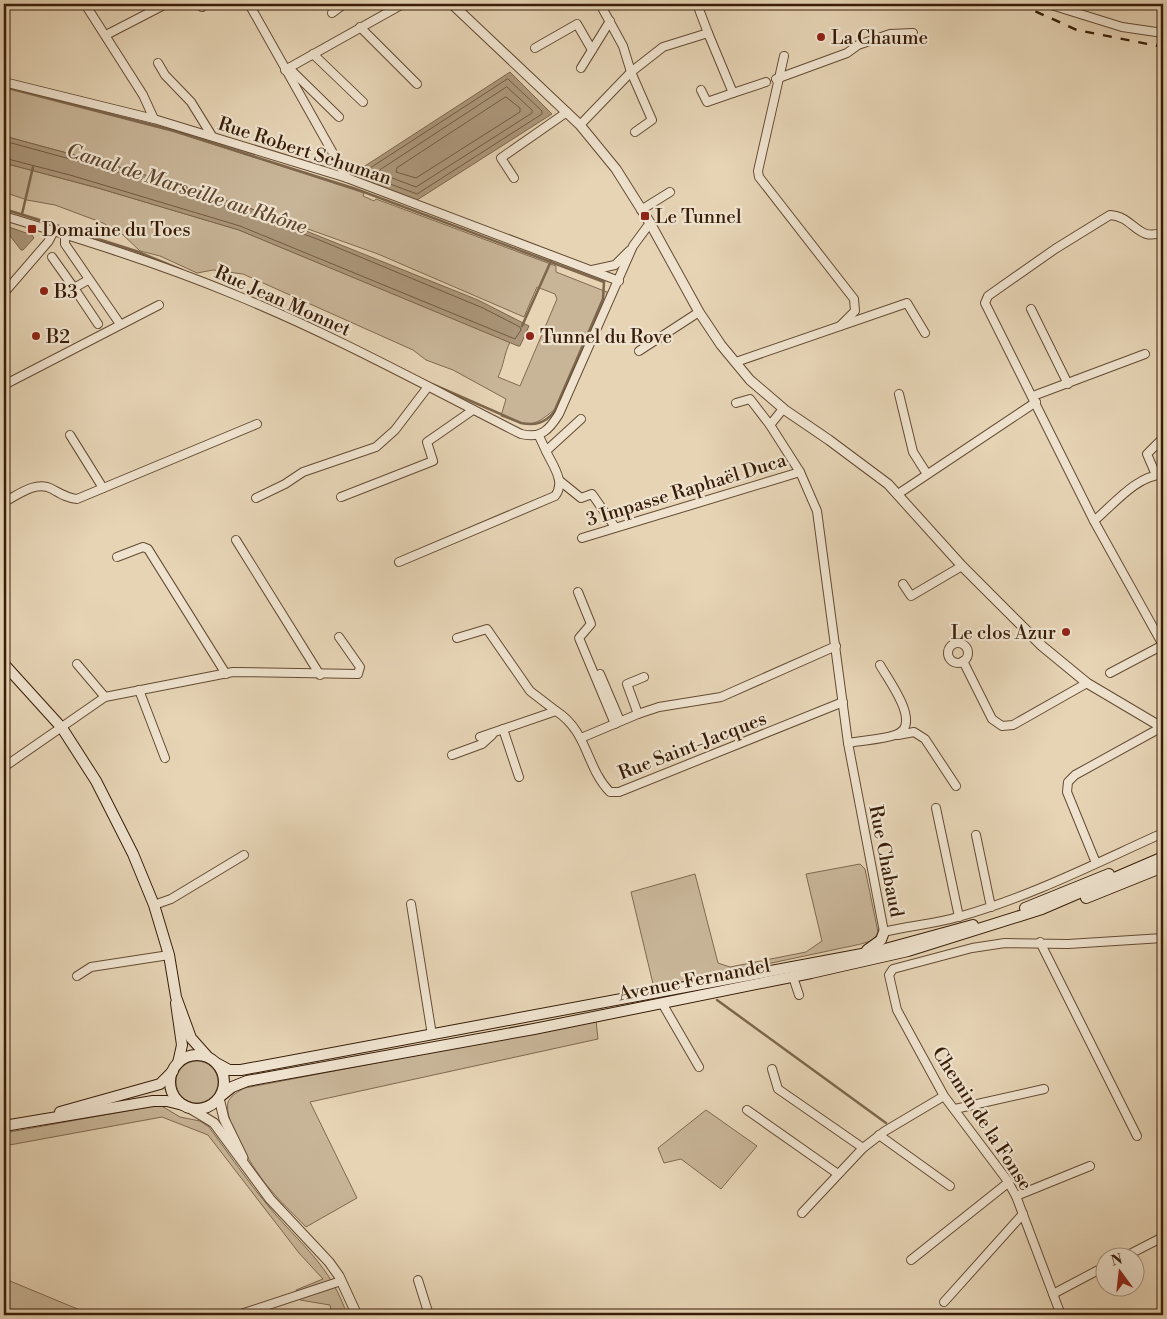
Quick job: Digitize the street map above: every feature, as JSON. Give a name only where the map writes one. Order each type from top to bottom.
[{"type":"main road","points":[[4,664],[62,728],[96,781],[133,854],[154,905],[169,955],[176,998],[176,1015],[182,1045],[170,1086],[177,1100],[185,1106]]},
{"type":"main road","name":"Avenue Fernandel","points":[[218,1064],[229,1070],[241,1070],[856,955],[927,939],[1018,911],[1163,850]]},
{"type":"main road","name":"Avenue Fernandel","points":[[220,1097],[232,1087],[247,1081],[476,1040],[793,977],[908,951],[990,927],[1092,889],[1163,857]]},
{"type":"main road","points":[[990,927],[1088,897],[1163,867]]},
{"type":"main road","points":[[856,955],[878,943],[884,932]]},
{"type":"main road","points":[[6,1126],[154,1102],[167,1101],[185,1106],[204,1108],[220,1097],[225,1079],[218,1064],[207,1056],[191,1038],[176,998]]},
{"type":"main road","points":[[6,1126],[147,1089],[160,1084],[175,1067],[191,1055],[207,1056]]},
{"type":"street","points":[[84,4],[106,35],[154,119]]},
{"type":"street","points":[[106,35],[166,4]]},
{"type":"street","points":[[249,4],[347,178]]},
{"type":"street","points":[[332,13],[344,4]]},
{"type":"street","points":[[287,69],[403,4]]},
{"type":"street","points":[[452,4],[580,124],[616,169],[650,223],[699,312],[721,345],[750,380],[783,409],[836,445],[898,494],[962,566],[1042,646],[1088,683],[1162,728]]},
{"type":"street","points":[[600,4],[624,46],[631,72],[652,120],[635,132]]},
{"type":"street","points":[[697,4],[733,93]]},
{"type":"street","points":[[1048,4],[1122,28],[1163,33]]},
{"type":"street","points":[[581,68],[610,22]]},
{"type":"street","points":[[535,48],[577,24],[592,50]]},
{"type":"street","points":[[360,27],[417,84]]},
{"type":"street","points":[[777,78],[847,53],[858,45],[890,34],[914,32]]},
{"type":"street","points":[[580,124],[631,72],[663,47],[708,33]]},
{"type":"street","points":[[314,54],[363,102]]},
{"type":"street","points":[[784,56],[777,78],[758,171],[759,177],[854,299],[855,310],[840,326]]},
{"type":"street","points":[[158,63],[165,75],[191,102],[212,136]]},
{"type":"street","points":[[287,69],[339,117]]},
{"type":"street","name":"Rue Robert Schuman","points":[[4,82],[154,119],[347,178],[590,270],[620,277]]},
{"type":"street","points":[[700,90],[707,102],[766,82]]},
{"type":"street","points":[[514,178],[502,158],[567,112]]},
{"type":"street","points":[[641,210],[670,192]]},
{"type":"street","points":[[1110,673],[1163,645],[1094,521],[985,304],[988,296],[1055,249],[1110,215],[1125,219],[1144,234],[1154,236],[1163,232]]},
{"type":"street","name":"Rue Jean Monnet","points":[[4,216],[125,252],[234,294],[331,338],[521,434],[532,437],[539,436]]},
{"type":"street","points":[[590,270],[615,266],[650,223]]},
{"type":"street","points":[[4,293],[48,242],[54,231]]},
{"type":"street","points":[[65,234],[64,242],[88,280],[120,324]]},
{"type":"street","points":[[399,562],[555,496],[560,489],[560,481],[539,436],[550,429],[559,414],[633,246]]},
{"type":"street","points":[[52,257],[98,324]]},
{"type":"street","points":[[615,266],[620,277]]},
{"type":"street","points":[[74,288],[88,280]]},
{"type":"street","points":[[736,362],[907,303],[925,333]]},
{"type":"street","points":[[4,385],[159,305]]},
{"type":"street","points":[[1031,310],[1068,384]]},
{"type":"street","points":[[639,351],[699,312]]},
{"type":"street","points":[[898,494],[1034,399],[1145,354]]},
{"type":"street","points":[[256,498],[286,484],[303,472],[376,447],[395,430],[427,388]]},
{"type":"street","points":[[900,394],[913,452],[927,474]]},
{"type":"street","name":"Rue Chabaud","points":[[736,403],[750,398],[800,472],[817,511],[848,742],[884,932],[959,917],[991,906],[1066,878],[1163,833]]},
{"type":"street","points":[[770,425],[783,409]]},
{"type":"street","points":[[341,497],[433,461],[427,442],[473,410]]},
{"type":"street","points":[[546,451],[581,419]]},
{"type":"street","points":[[4,502],[39,486],[46,486],[65,497],[77,499],[257,424]]},
{"type":"street","points":[[70,435],[103,488]]},
{"type":"street","points":[[1094,521],[1140,482],[1160,475],[1147,454],[1163,438]]},
{"type":"street","name":"3 Impasse Raphaël Duca","points":[[582,538],[800,472]]},
{"type":"street","points":[[560,481],[581,498],[592,494],[615,527]]},
{"type":"street","points":[[236,540],[320,675]]},
{"type":"street","points":[[117,557],[143,548],[148,549],[226,674]]},
{"type":"street","points":[[903,584],[911,596],[962,566]]},
{"type":"street","points":[[578,592],[591,624],[579,638],[618,722]]},
{"type":"street","name":"Rue Saint-Jacques","points":[[457,638],[487,629],[530,691],[568,719],[581,738],[602,784],[610,792],[619,792],[843,702]]},
{"type":"street","points":[[4,767],[105,697],[226,674],[246,672],[351,676],[358,674],[361,671],[339,637]]},
{"type":"street","points":[[581,738],[638,714],[660,707],[721,697],[836,646]]},
{"type":"street","points":[[963,661],[992,719],[1002,726],[1013,725],[1088,683]]},
{"type":"street","points":[[77,664],[105,697]]},
{"type":"street","points":[[880,665],[904,706],[907,718],[906,728],[897,735]]},
{"type":"street","points":[[600,674],[618,722]]},
{"type":"street","points":[[638,714],[627,684],[644,677]]},
{"type":"street","points":[[139,690],[165,758]]},
{"type":"street","points":[[480,737],[556,711]]},
{"type":"street","points":[[1096,863],[1067,792],[1068,782],[1075,775],[1162,728]]},
{"type":"street","points":[[452,755],[482,744],[499,731]]},
{"type":"street","points":[[499,731],[519,777]]},
{"type":"street","points":[[848,742],[914,732],[925,739],[956,786]]},
{"type":"street","points":[[936,808],[959,917]]},
{"type":"street","points":[[976,835],[991,906]]},
{"type":"street","points":[[154,905],[171,899],[244,855]]},
{"type":"street","points":[[411,904],[432,1035]]},
{"type":"street","points":[[1040,942],[1068,944],[1163,938]]},
{"type":"street","points":[[1040,942],[1138,1136]]},
{"type":"street","name":"Chemin de la Fonse","points":[[1040,942],[1005,943],[972,948],[893,969],[889,975],[897,1010],[944,1096],[1009,1182],[1061,1315]]},
{"type":"street","points":[[78,976],[80,972],[91,967],[169,955]]},
{"type":"street","points":[[793,977],[799,995]]},
{"type":"street","points":[[662,1003],[699,1067]]},
{"type":"street","points":[[772,1070],[778,1089],[863,1148]]},
{"type":"street","points":[[955,1109],[1044,1089]]},
{"type":"street","points":[[802,1213],[863,1148],[879,1135],[944,1096]]},
{"type":"street","points":[[220,1097],[224,1118],[251,1174]]},
{"type":"street","points":[[185,1106],[214,1123],[270,1199],[329,1262],[341,1281],[357,1315]]},
{"type":"street","points":[[747,1110],[838,1174]]},
{"type":"street","points":[[879,1135],[950,1186]]},
{"type":"street","points":[[1016,1196],[1090,1166]]},
{"type":"street","points":[[911,1260],[1009,1182]]},
{"type":"street","points":[[944,1302],[1023,1214]]},
{"type":"street","points":[[1144,1247],[1163,1237]]},
{"type":"street","points":[[1053,1294],[1094,1272]]},
{"type":"street","points":[[418,1280],[429,1315]]},
{"type":"street","points":[[238,1315],[341,1281]]},
{"type":"shaded area","points":[[4,87],[151,124],[364,193],[363,196],[374,201],[376,199],[556,266],[556,272],[612,294],[555,409],[535,423],[518,422],[501,416],[506,399],[453,370],[426,360],[413,350],[243,274],[213,270],[197,273],[160,256],[140,251],[120,232],[103,223],[55,205],[27,200],[4,192],[4,163],[98,188],[239,230],[510,342],[498,377],[520,386],[557,299],[555,294],[537,287],[524,317],[378,254],[249,208],[126,169],[4,136]]},
{"type":"shaded area","points":[[860,864],[865,869],[878,932],[874,940],[654,988],[631,892],[695,874],[718,963],[730,967],[806,952],[822,941],[806,874]]},
{"type":"shaded area","points":[[596,1021],[598,1039],[310,1102],[357,1198],[306,1227],[263,1181],[242,1147],[230,1122],[228,1102],[233,1095],[245,1088]]},
{"type":"shaded area","points":[[201,1061],[209,1064],[215,1070],[218,1082],[215,1094],[209,1100],[193,1103],[185,1100],[179,1094],[176,1078],[179,1070],[185,1064]]},
{"type":"shaded area","points":[[160,1105],[180,1117],[200,1121],[209,1127],[261,1197],[324,1269],[333,1283],[347,1315],[332,1315],[330,1305],[300,1300],[296,1290],[323,1279],[299,1253],[208,1135],[162,1117],[4,1146],[4,1133]]},
{"type":"shaded area","points":[[706,1110],[757,1146],[721,1189],[681,1159],[664,1163],[658,1148]]},
{"type":"shaded area","points":[[10,1281],[92,1315],[4,1315]]},
{"type":"water","points":[[510,72],[552,114],[417,200],[351,175]]},
{"type":"water","name":"Canal de Marseille au Rhône","points":[[4,136],[126,169],[249,208],[478,300],[529,326],[520,346],[518,346],[239,230],[98,188],[4,163]]},
{"type":"water","points":[[6,226],[32,235],[34,238],[21,250],[4,228]]},
{"type":"waterway","points":[[4,87],[174,131],[356,189],[604,282],[603,299],[554,412],[547,419],[535,424],[521,423],[432,384],[321,329]]},
{"type":"waterway","points":[[22,214],[33,167]]},
{"type":"waterway","points":[[4,209],[59,226]]},
{"type":"waterway","points":[[76,232],[136,251],[182,270]]},
{"type":"waterway","points":[[522,326],[551,261]]},
{"type":"waterway","points":[[197,276],[235,291]]},
{"type":"waterway","points":[[717,1000],[886,1123]]},
{"type":"railway","points":[[1019,4],[1077,30],[1163,47]]},
{"type":"place","name":"La Chaume","points":[[821,37]]},
{"type":"place","name":"Le Tunnel","points":[[645,216]]},
{"type":"place","name":"Domaine du Toes","points":[[32,229]]},
{"type":"place","name":"B3","points":[[44,291]]},
{"type":"place","name":"B2","points":[[36,336]]},
{"type":"place","name":"Tunnel du Rove","points":[[530,336]]},
{"type":"place","name":"Le clos Azur","points":[[1066,632]]}]
